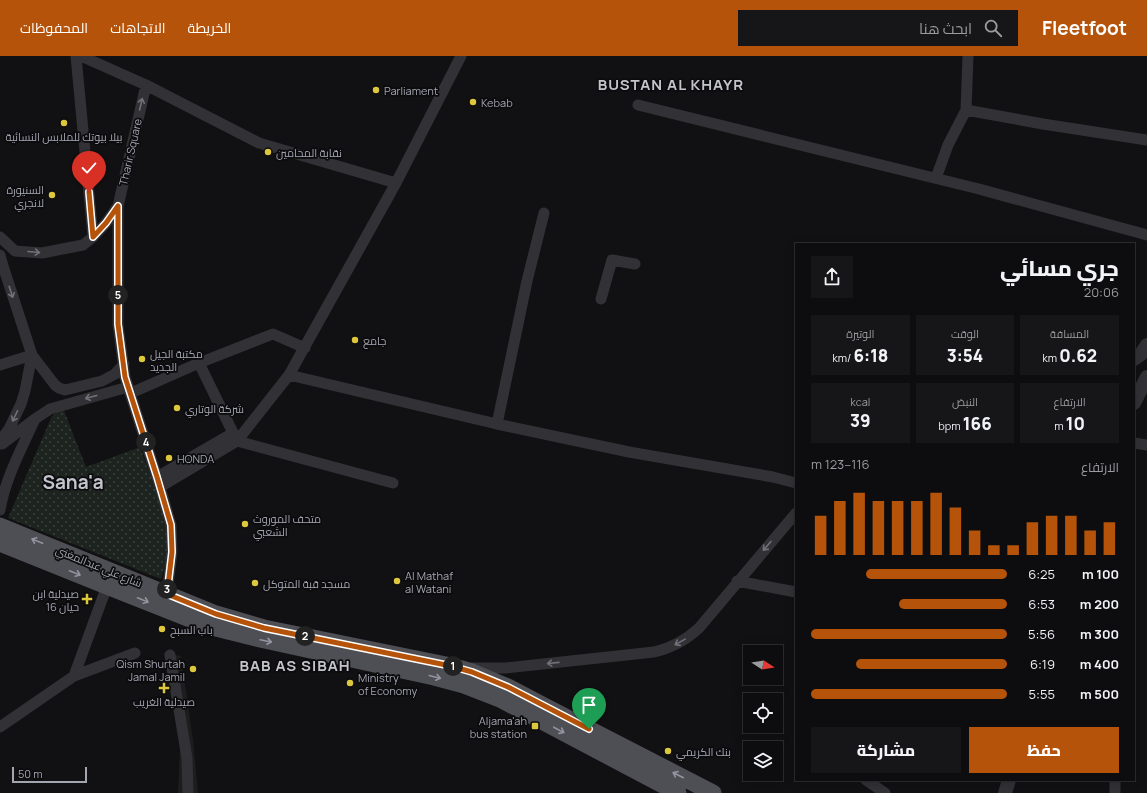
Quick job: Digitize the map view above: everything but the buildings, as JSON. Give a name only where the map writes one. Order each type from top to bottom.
[{"type":"main road","name":"شارع علي عبدالمغني","points":[[0,523],[107,586],[208,626],[504,693],[548,708],[713,793]]},
{"type":"main road","name":"شارع علي عبدالمغني","points":[[0,523],[216,614],[264,628],[458,668],[678,793]]},
{"type":"street","points":[[76,56],[93,237]]},
{"type":"street","points":[[81,56],[146,85],[259,143],[396,183]]},
{"type":"street","points":[[159,482],[235,437],[289,375],[396,183],[461,56]]},
{"type":"street","points":[[936,178],[948,145],[966,110],[968,56]]},
{"type":"street","name":"Tharir Square","points":[[146,85],[118,206],[118,324],[125,377],[159,482],[171,525],[171,566],[167,594]]},
{"type":"street","points":[[638,105],[936,178],[1147,235]]},
{"type":"street","points":[[966,110],[1043,124],[1147,140]]},
{"type":"street","points":[[0,237],[15,250],[42,253],[83,245],[106,223],[118,206]]},
{"type":"street","points":[[497,424],[527,281],[544,213]]},
{"type":"street","points":[[0,255],[1,267],[32,355],[55,385],[65,390],[102,381],[115,374],[124,364]]},
{"type":"street","points":[[601,299],[612,260],[635,264]]},
{"type":"street","points":[[0,446],[50,409],[130,390],[273,334],[305,348]]},
{"type":"street","points":[[1135,358],[1141,354],[1147,345]]},
{"type":"street","points":[[0,365],[32,355]]},
{"type":"street","points":[[0,441],[9,429],[21,404],[32,355]]},
{"type":"street","points":[[199,364],[235,437],[393,483]]},
{"type":"street","points":[[289,375],[497,424],[629,452],[774,477],[795,483]]},
{"type":"street","points":[[1135,400],[1147,377]]},
{"type":"street","points":[[0,523],[7,482],[35,419]]},
{"type":"street","points":[[1135,443],[1147,445]]},
{"type":"street","points":[[458,668],[506,668],[654,652],[679,643],[693,634],[795,515]]},
{"type":"street","points":[[737,581],[795,592]]},
{"type":"street","points":[[74,676],[107,586]]},
{"type":"street","points":[[0,727],[74,676],[135,653]]},
{"type":"street","points":[[170,655],[187,758],[188,793]]},
{"type":"street","points":[[867,781],[885,793]]},
{"type":"street","points":[[1005,793],[1009,781]]},
{"type":"street","points":[[1115,781],[1115,793]]},
{"type":"shaded area","points":[[63,408],[86,467],[140,447],[167,522],[169,552],[161,579],[8,518],[52,416]]},
{"type":"shaded area","points":[[164,653],[181,656],[193,740],[198,793],[178,793],[180,747]]},
{"type":"place","name":"Parliament","points":[[376,90]]},
{"type":"place","name":"Kebab","points":[[473,102]]},
{"type":"place","name":"بيلا بيوتك للملابس النسائية","points":[[64,123]]},
{"type":"place","name":"نقابة المحامين","points":[[268,152]]},
{"type":"place","name":"السنيورة لانجري","points":[[52,195]]},
{"type":"place","name":"جامع","points":[[355,340]]},
{"type":"place","name":"مكتبة الجيل الجديد","points":[[142,359]]},
{"type":"place","name":"شركة الوتاري","points":[[177,408]]},
{"type":"place","name":"HONDA","points":[[169,458]]},
{"type":"place","name":"متحف الموروث الشعبي","points":[[245,524]]},
{"type":"place","name":"Al Mathaf al Watani","points":[[397,581]]},
{"type":"place","name":"مسجد قبة المتوكل","points":[[255,583]]},
{"type":"place","name":"صيدلية ابن حيان 16","points":[[87,599]]},
{"type":"place","name":"باب السبح","points":[[162,629]]},
{"type":"place","name":"Qism Shurtah Jamal Jamil","points":[[193,669]]},
{"type":"place","name":"Ministry of Economy","points":[[350,683]]},
{"type":"place","name":"صيدلية الغريب","points":[[164,688]]},
{"type":"place","name":"Aljama'ah bus station","points":[[535,726]]},
{"type":"place","name":"بنك الكريمي","points":[[668,751]]},
{"type":"district","name":"BUSTAN AL KHAYR","points":[[671,84]]},
{"type":"district","name":"Sana'a","points":[[73,482]]},
{"type":"district","name":"BAB AS SIBAH","points":[[295,665]]},
{"type":"route","points":[[89,192],[93,237],[106,223],[118,206],[118,324],[125,377],[171,525],[172,552],[167,594],[216,614],[264,628],[451,666],[472,672],[508,687],[589,729]]}]
